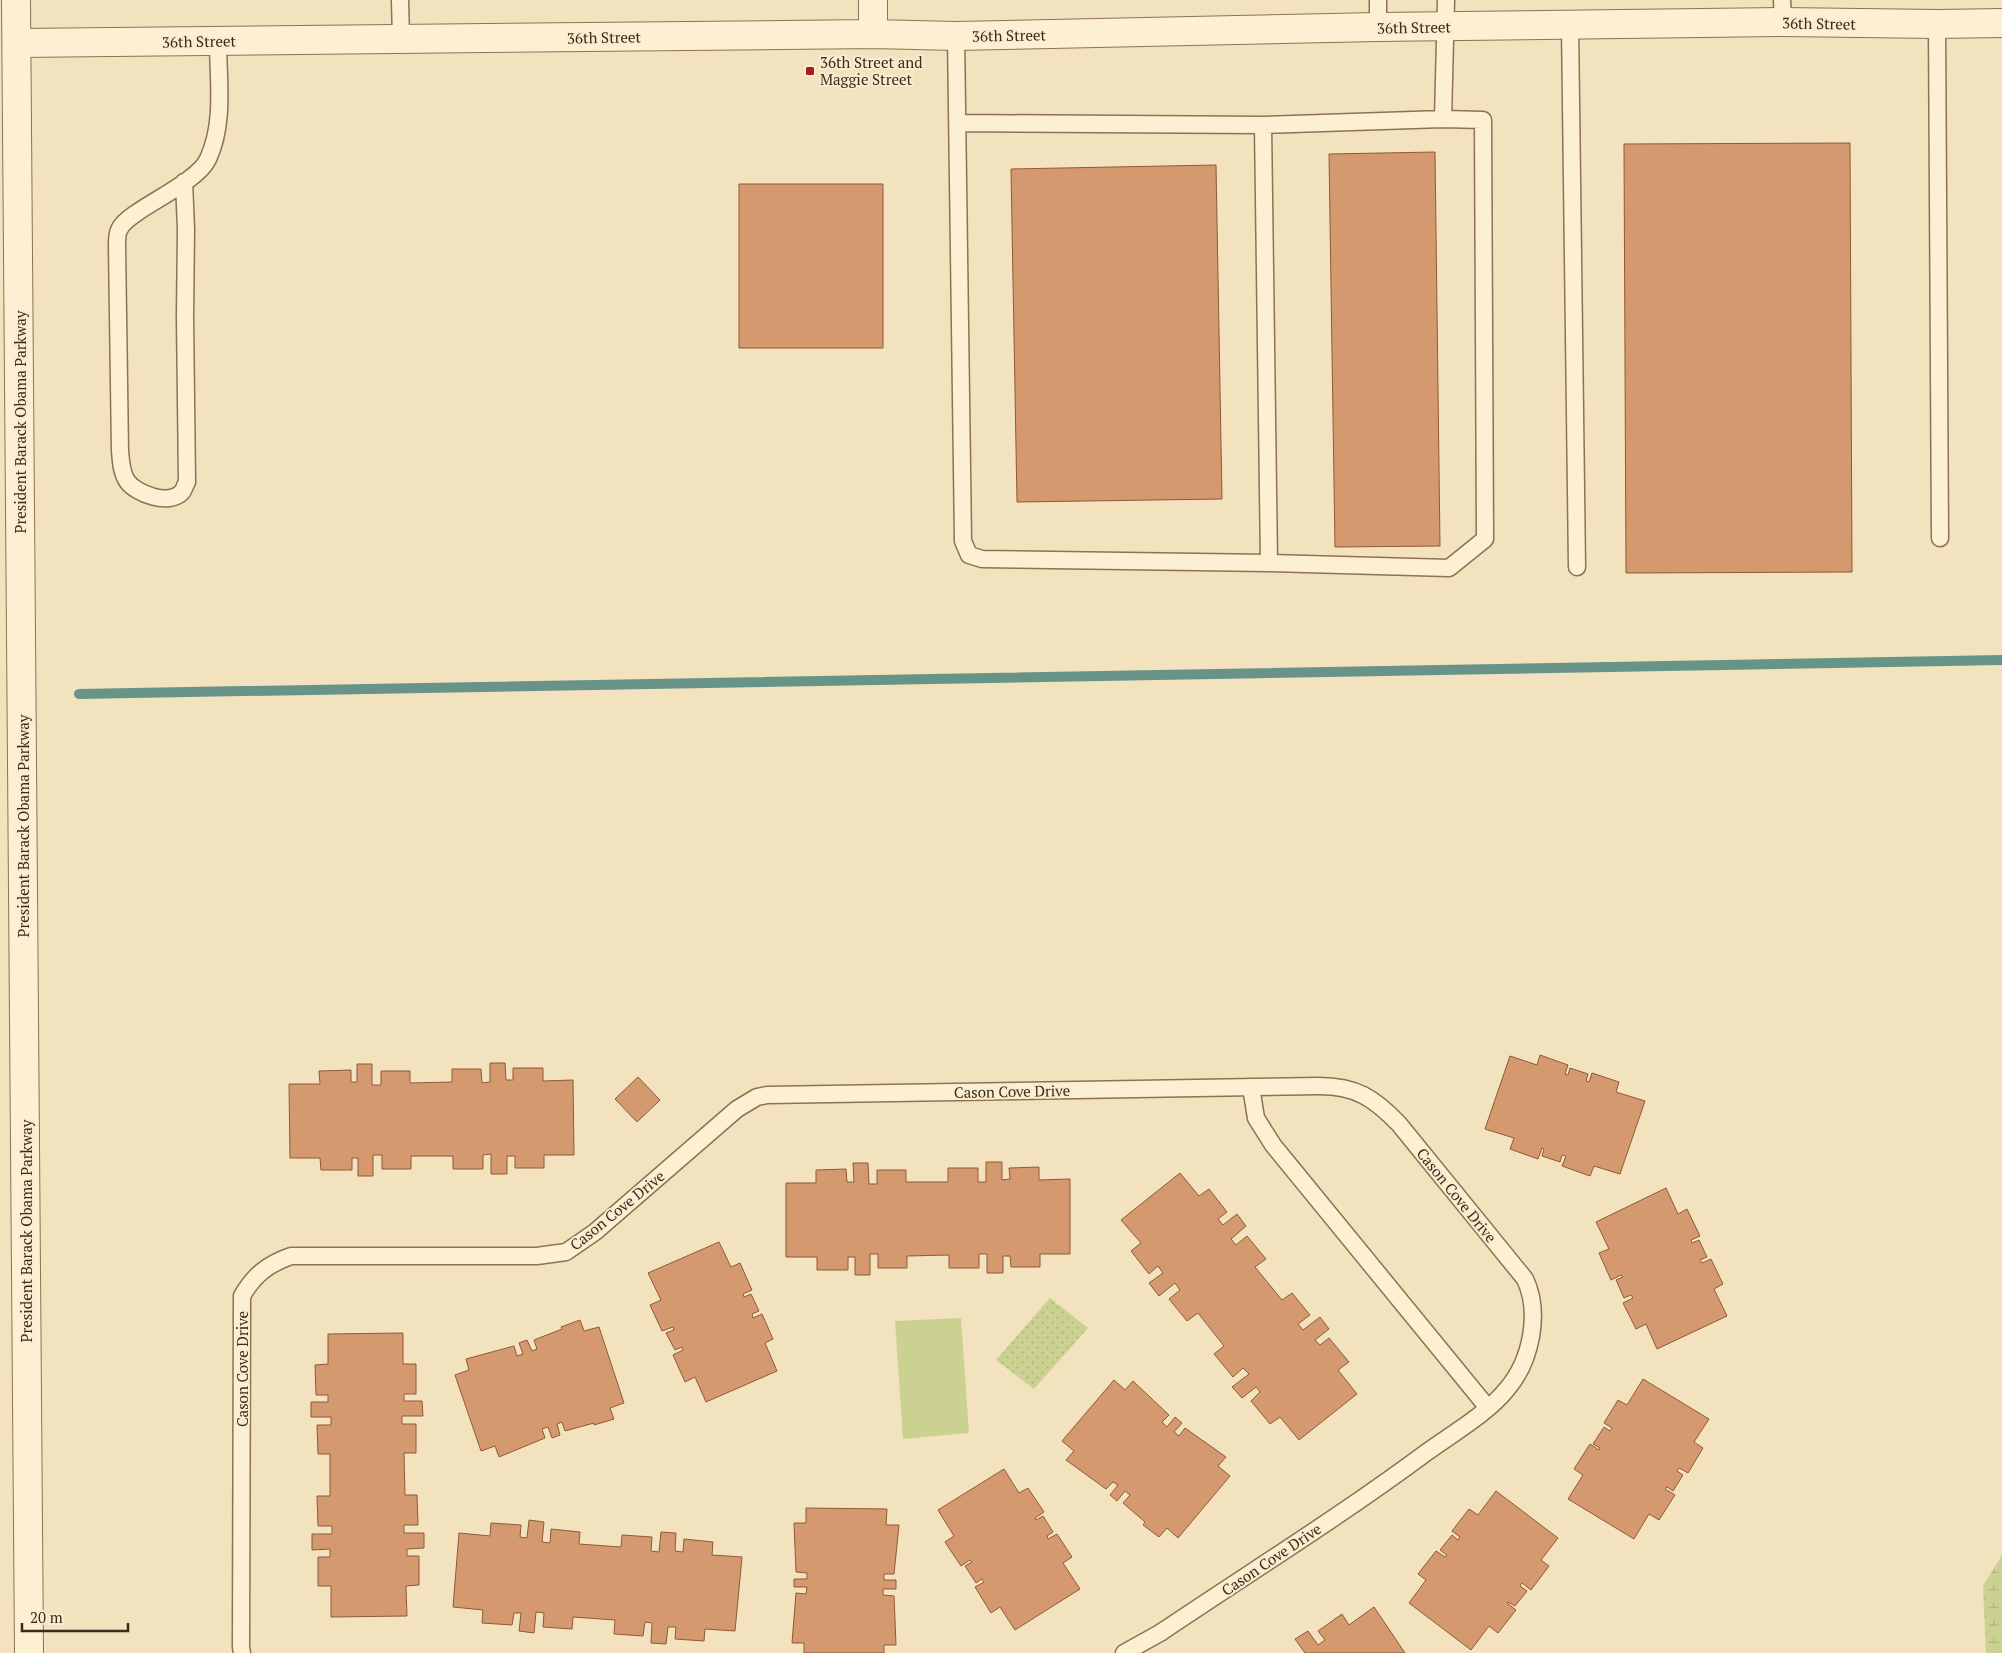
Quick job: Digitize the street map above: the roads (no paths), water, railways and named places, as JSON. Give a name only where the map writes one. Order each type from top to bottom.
[{"type":"street","name":"President Barack Obama Parkway","points":[[16,0],[8,37],[29,1653]]},
{"type":"street","points":[[873,0],[874,34]]},
{"type":"street","name":"36th Street","points":[[8,37],[218,41],[874,34],[956,36],[1570,25],[1782,11],[1937,24],[2002,23]]},
{"type":"lane","points":[[400,0],[401,39]]},
{"type":"lane","points":[[1378,0],[1378,27]]},
{"type":"lane","points":[[1442,119],[1447,27],[1446,0]]},
{"type":"lane","points":[[1937,24],[1940,538]]},
{"type":"lane","points":[[1570,25],[1577,567]]},
{"type":"lane","points":[[956,36],[963,541],[969,554],[982,559],[1269,563],[1449,568],[1485,539],[1484,120],[1442,119],[1262,125],[958,123]]},
{"type":"lane","points":[[184,182],[186,229],[187,482],[183,492],[176,497],[158,498],[136,490],[126,480],[122,469],[120,451],[118,230],[126,220],[200,170],[207,160],[214,142],[218,115],[218,41]]},
{"type":"lane","points":[[1262,125],[1269,563]]},
{"type":"lane","points":[[1251,1086],[1256,1118],[1273,1145],[1488,1408]]},
{"type":"lane","name":"Cason Cove Drive","points":[[242,1653],[242,1296],[251,1281],[264,1268],[276,1261],[291,1256],[537,1256],[566,1252],[595,1232],[737,1109],[757,1097],[767,1095],[1332,1086],[1366,1095],[1399,1124],[1525,1279],[1533,1302],[1529,1346],[1521,1369],[1507,1390],[1488,1408],[1410,1465],[1160,1633],[1124,1653]]},
{"type":"waterway","points":[[79,694],[2002,660]]},
{"type":"place","name":"36th Street and Maggie Street","points":[[810,71]]}]
